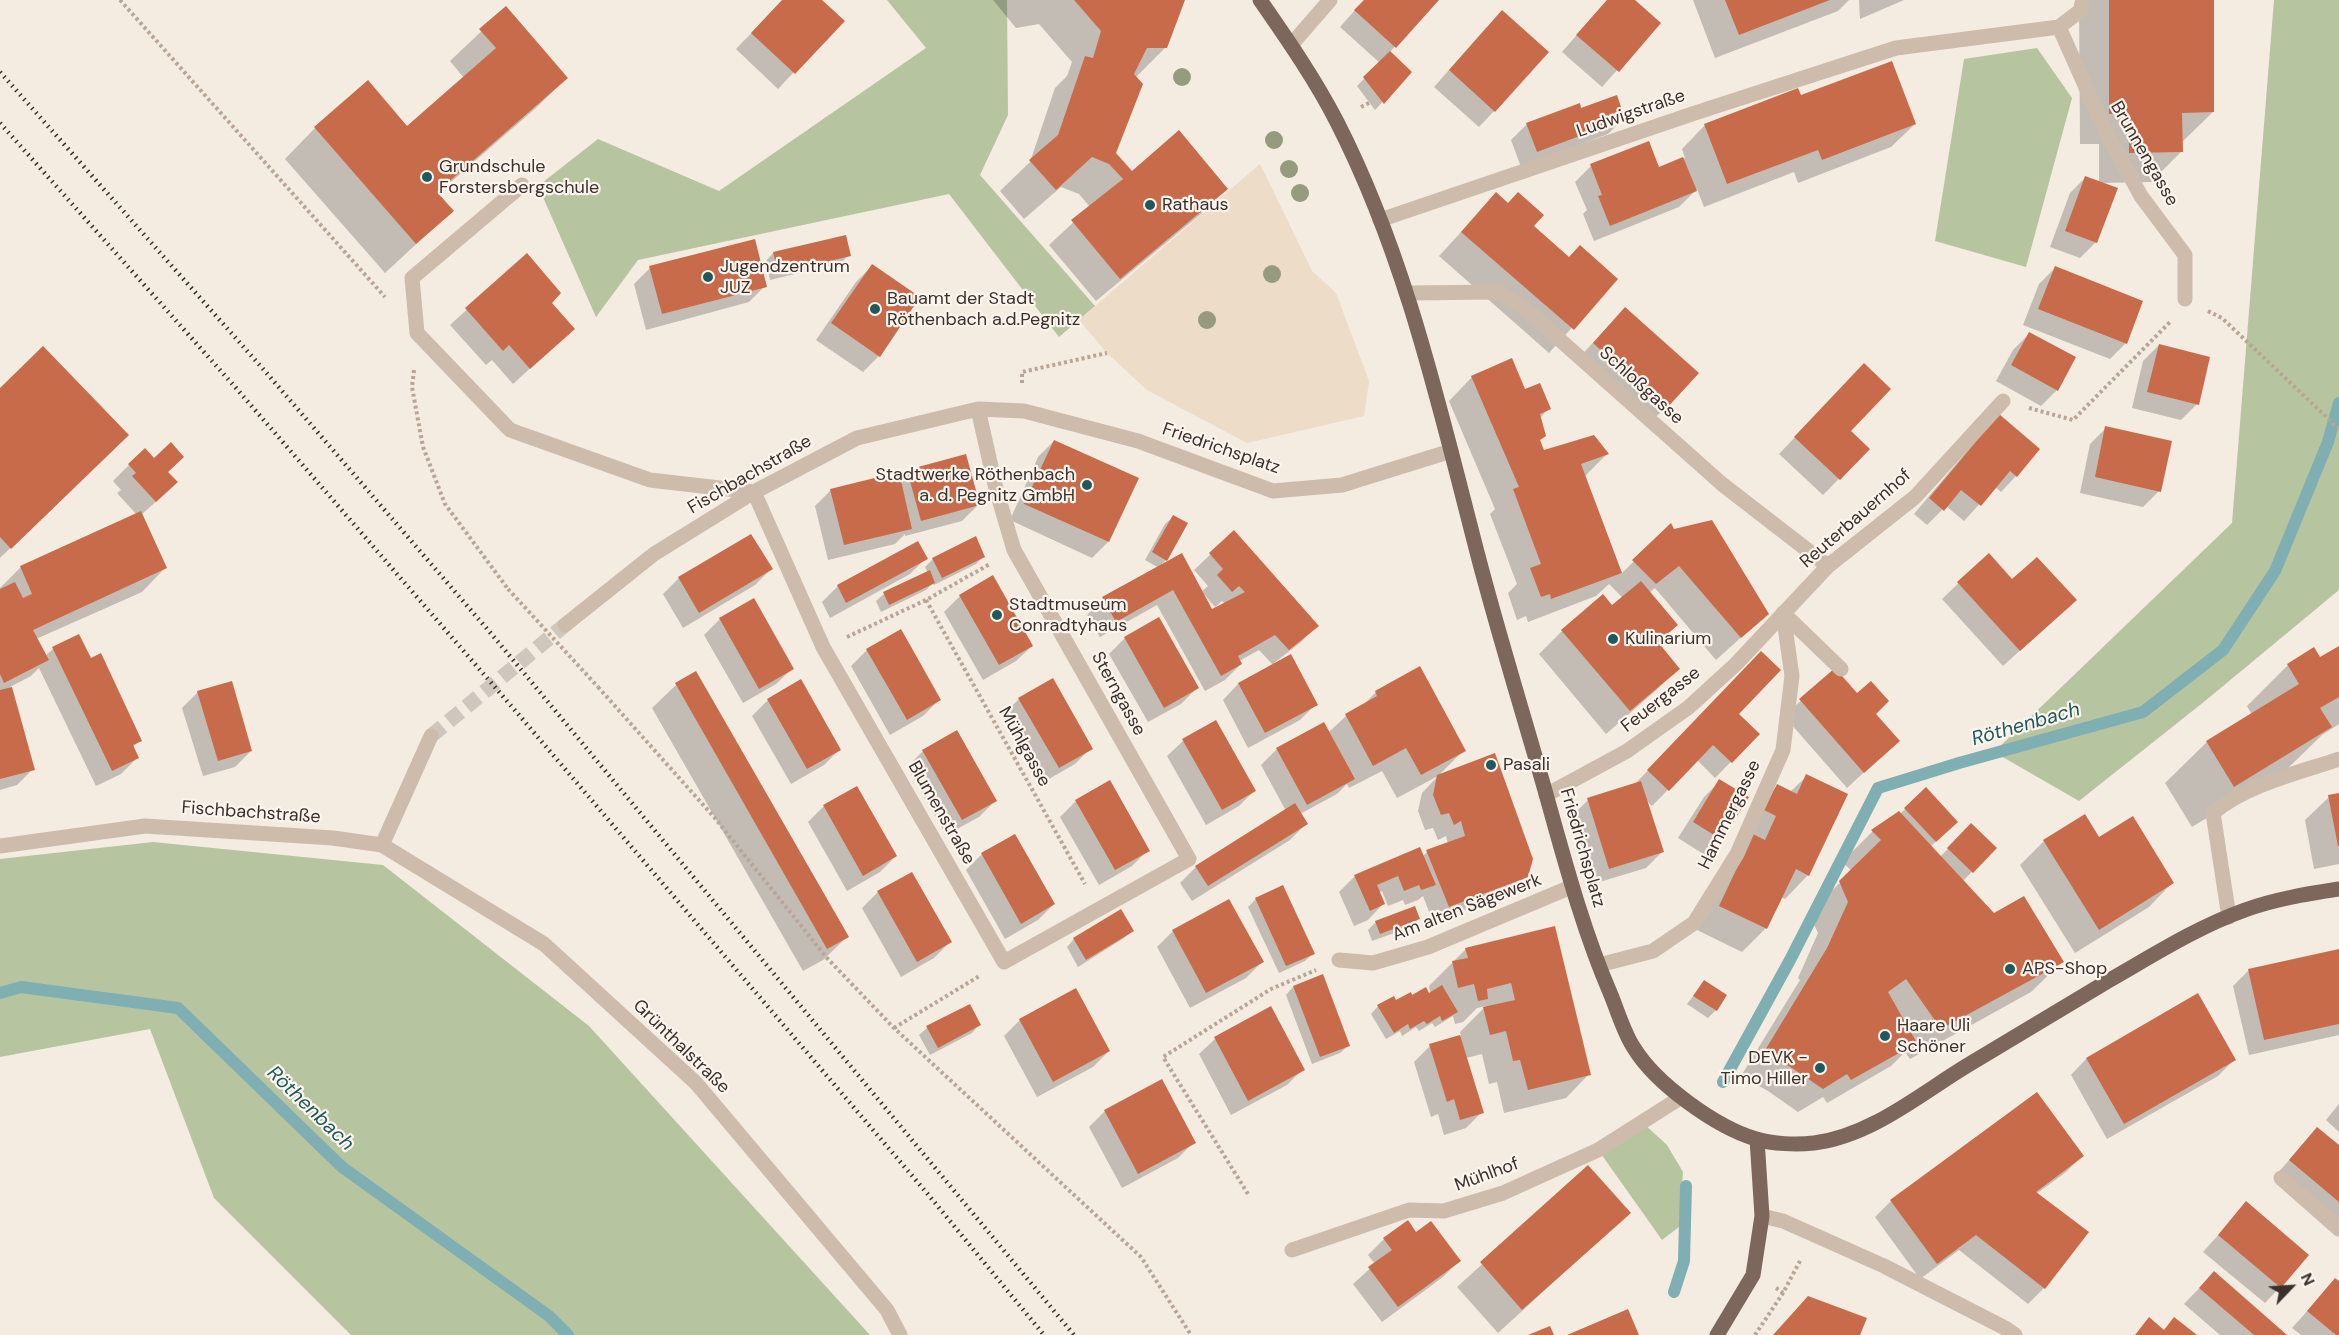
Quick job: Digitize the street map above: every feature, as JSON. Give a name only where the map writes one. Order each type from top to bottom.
[{"type":"main road","name":"Friedrichsplatz","points":[[1260,0],[1291,45],[1336,119],[1380,220],[1408,293],[1497,627],[1571,887],[1599,965],[1634,1048],[1657,1077],[1680,1098],[1730,1127],[1757,1139],[1781,1143],[1815,1143],[1850,1133],[1888,1116],[1967,1066],[2194,933],[2229,917],[2274,901],[2339,889]]},
{"type":"main road","points":[[1717,1335],[1753,1275],[1762,1216],[1757,1139]]},
{"type":"street","points":[[1291,45],[1330,0]]},
{"type":"street","points":[[2059,27],[2080,11],[2083,0]]},
{"type":"street","name":"Ludwigstraße","points":[[1380,220],[1698,112],[1896,48],[2059,27]]},
{"type":"street","name":"Brunnengasse","points":[[2059,27],[2105,130],[2141,196],[2185,255],[2185,299]]},
{"type":"street","points":[[522,185],[412,278],[417,333],[510,430],[650,480],[754,492]]},
{"type":"street","name":"Schloßgasse","points":[[1408,293],[1498,292],[1523,307],[1722,484],[1828,566]]},
{"type":"street","name":"Reuterbauernhof","points":[[1783,613],[1828,566],[1915,498],[2002,401]]},
{"type":"street","name":"Friedrichsplatz","points":[[978,409],[1024,411],[1138,441],[1273,492],[1342,485],[1451,450]]},
{"type":"street","name":"Fischbachstraße","points":[[565,625],[654,554],[754,492],[857,438],[978,409]]},
{"type":"street","name":"Sterngasse","points":[[978,409],[996,489],[1014,550],[1189,859],[1099,908]]},
{"type":"street","name":"Blumenstraße","points":[[754,492],[823,647],[1004,962]]},
{"type":"street","points":[[1783,613],[1841,669]]},
{"type":"street","name":"Feuergasse","points":[[1546,795],[1627,751],[1689,707],[1736,664],[1783,613]]},
{"type":"street","name":"Hammergasse","points":[[1599,965],[1653,951],[1694,923],[1737,855],[1783,750],[1792,676],[1783,613]]},
{"type":"street","points":[[382,845],[431,736]]},
{"type":"street","points":[[2229,917],[2213,813],[2225,803],[2245,793],[2339,759]]},
{"type":"street","name":"Fischbachstraße","points":[[0,846],[145,826],[333,838],[382,845]]},
{"type":"street","name":"Grünthalstraße","points":[[382,845],[544,944],[696,1083],[887,1310],[900,1335]]},
{"type":"street","name":"Am alten Sägewerk","points":[[1339,960],[1372,963],[1428,947],[1571,887]]},
{"type":"street","points":[[1004,962],[1099,908]]},
{"type":"street","name":"Mühlhof","points":[[1292,1250],[1409,1210],[1444,1211],[1503,1193],[1598,1150],[1680,1098]]},
{"type":"street","points":[[2281,1178],[2339,1229]]},
{"type":"street","points":[[1762,1216],[1783,1221],[1884,1266],[2005,1328],[2014,1335]]},
{"type":"path","points":[[120,0],[255,153],[341,245],[417,333],[412,387],[423,447],[445,504],[508,589],[714,817],[826,957],[894,1028],[1141,1257],[1191,1335]]},
{"type":"path","points":[[2002,401],[2073,420],[2168,326],[2185,299],[2222,318],[2339,429]]},
{"type":"path","points":[[1024,411],[1022,372],[1107,353]]},
{"type":"path","points":[[823,647],[926,600],[1014,550]]},
{"type":"path","name":"Mühlgasse","points":[[926,600],[1099,908]]},
{"type":"path","points":[[1248,1194],[1163,1056],[1271,989],[1339,960]]},
{"type":"path","points":[[894,1028],[1004,962]]},
{"type":"path","points":[[1755,1335],[1783,1293],[1814,1235]]},
{"type":"path","points":[[1753,1275],[1783,1293]]},
{"type":"green space","points":[[887,0],[1007,0],[1008,115],[980,175],[1095,306],[1059,337],[949,194],[638,260],[596,317],[538,186],[598,139],[719,191],[926,48]]},
{"type":"green space","points":[[2274,0],[2339,0],[2339,590],[2079,801],[1994,752],[2232,523]]},
{"type":"green space","points":[[2037,48],[2072,98],[2026,267],[1935,241],[1964,59]]},
{"type":"green space","points":[[153,842],[383,865],[589,1026],[870,1335],[351,1335],[214,1198],[150,1029],[0,1057],[0,859]]},
{"type":"green space","points":[[1643,1123],[1667,1145],[1683,1172],[1679,1227],[1662,1240],[1599,1151]]},
{"type":"shaded area","points":[[1260,164],[1312,271],[1336,293],[1369,381],[1364,416],[1247,443],[1147,390],[1107,353],[1079,320]]},
{"type":"building","points":[[782,0],[822,0],[845,21],[795,74],[751,33]]},
{"type":"building","points":[[1074,0],[1185,0],[1167,48],[1147,48],[1134,74],[1143,84],[1116,153],[1132,171],[1179,130],[1228,189],[1120,279],[1071,220],[1123,179],[1109,164],[1092,157],[1056,190],[1029,160],[1058,135],[1085,56],[1093,58],[1101,31]]},
{"type":"building","points":[[1364,0],[1439,0],[1396,48],[1354,10]]},
{"type":"building","points":[[1607,0],[1635,0],[1661,23],[1619,72],[1576,35]]},
{"type":"building","points":[[1725,0],[1830,0],[1739,35]]},
{"type":"building","points":[[2109,0],[2214,0],[2214,112],[2182,113],[2183,152],[2129,153],[2129,114],[2109,114]]},
{"type":"building","points":[[506,6],[568,78],[437,192],[454,211],[416,244],[314,127],[368,80],[407,126],[496,48],[479,29]]},
{"type":"building","points":[[1502,10],[1549,52],[1495,112],[1449,70]]},
{"type":"building","points":[[1390,51],[1412,72],[1384,104],[1363,77]]},
{"type":"building","points":[[1892,61],[1916,124],[1822,160],[1818,150],[1727,184],[1704,124],[1798,88],[1801,95]]},
{"type":"building","points":[[1617,95],[1625,119],[1537,152],[1526,123],[1580,103],[1581,108]]},
{"type":"building","points":[[1649,141],[1659,167],[1683,157],[1697,191],[1610,226],[1598,196],[1602,195],[1590,164]]},
{"type":"building","points":[[2085,176],[2118,188],[2097,243],[2065,231]]},
{"type":"building","points":[[1496,192],[1508,203],[1518,192],[1544,215],[1534,226],[1569,257],[1580,245],[1618,279],[1574,330],[1461,232]]},
{"type":"building","points":[[846,235],[851,256],[778,273],[773,252]]},
{"type":"building","name":"Jugendzentrum JUZ","points":[[755,239],[767,287],[662,314],[649,266]]},
{"type":"building","points":[[527,253],[561,293],[552,303],[575,329],[530,369],[509,345],[503,351],[465,308]]},
{"type":"building","points":[[872,264],[920,297],[880,357],[831,323]]},
{"type":"building","points":[[2055,266],[2143,301],[2127,344],[2038,309]]},
{"type":"building","points":[[1625,307],[1699,373],[1666,409],[1593,343]]},
{"type":"building","points":[[2029,332],[2076,357],[2058,391],[2011,365]]},
{"type":"building","points":[[2159,344],[2210,357],[2199,405],[2147,392]]},
{"type":"building","points":[[43,346],[129,435],[11,549],[0,537],[0,388]]},
{"type":"building","points":[[1512,358],[1525,389],[1540,383],[1551,409],[1540,414],[1546,436],[1540,440],[1544,450],[1594,435],[1609,454],[1581,464],[1622,573],[1551,599],[1550,594],[1541,597],[1530,568],[1541,564],[1513,489],[1519,487],[1471,376]]},
{"type":"building","points":[[1864,363],[1891,389],[1851,431],[1870,449],[1840,480],[1794,437]]},
{"type":"building","points":[[1999,414],[2040,449],[2017,477],[2010,471],[1981,506],[1961,490],[1944,511],[1929,498]]},
{"type":"building","points":[[2105,426],[2172,441],[2161,492],[2095,477]]},
{"type":"building","points":[[1054,440],[1139,478],[1109,542],[1024,504]]},
{"type":"building","points":[[171,442],[184,457],[168,472],[178,482],[156,502],[132,476],[136,473],[128,464],[145,448],[154,458]]},
{"type":"building","points":[[966,454],[980,505],[921,521],[907,470]]},
{"type":"building","points":[[899,472],[912,529],[844,545],[830,489]]},
{"type":"building","points":[[141,511],[167,568],[33,630],[49,660],[4,683],[0,674],[0,589],[15,582],[23,598],[32,594],[20,566]]},
{"type":"building","points":[[1173,515],[1188,523],[1167,561],[1152,552]]},
{"type":"building","points":[[1712,520],[1769,614],[1741,638],[1679,566],[1656,584],[1632,560],[1671,523],[1674,529]]},
{"type":"building","points":[[1234,530],[1319,626],[1289,650],[1275,635],[1238,656],[1242,664],[1221,676],[1173,590],[1116,622],[1102,597],[1182,553],[1212,609],[1245,592],[1239,586],[1232,592],[1217,575],[1223,569],[1209,553]]},
{"type":"building","points":[[751,534],[773,569],[699,613],[678,577]]},
{"type":"building","points":[[976,536],[985,557],[942,578],[932,558]]},
{"type":"building","points":[[918,541],[928,559],[846,603],[837,585]]},
{"type":"building","points":[[1989,553],[2012,579],[2037,557],[2077,600],[2020,651],[1957,582]]},
{"type":"building","points":[[930,570],[935,583],[889,605],[883,592]]},
{"type":"building","points":[[993,575],[1033,646],[999,665],[959,595]]},
{"type":"building","points":[[1641,581],[1678,625],[1658,642],[1680,669],[1630,711],[1561,630],[1603,594],[1612,605]]},
{"type":"building","points":[[754,598],[794,669],[759,689],[719,618]]},
{"type":"building","points":[[1159,617],[1199,688],[1164,708],[1124,637]]},
{"type":"building","points":[[901,629],[941,700],[907,720],[866,649]]},
{"type":"building","points":[[79,634],[91,658],[101,653],[142,741],[133,745],[139,758],[112,771],[52,647]]},
{"type":"building","points":[[2339,646],[2339,697],[2320,708],[2332,727],[2234,787],[2206,741],[2299,684],[2287,664],[2314,647],[2320,657]]},
{"type":"building","points":[[1761,651],[1781,670],[1739,714],[1760,734],[1732,763],[1713,745],[1669,791],[1647,770]]},
{"type":"building","points":[[1291,654],[1318,705],[1265,733],[1238,683]]},
{"type":"building","points":[[1420,666],[1466,751],[1421,775],[1406,748],[1373,766],[1345,714],[1377,696],[1375,691]]},
{"type":"building","points":[[1835,668],[1857,693],[1871,681],[1889,701],[1876,714],[1900,741],[1864,773],[1799,699]]},
{"type":"building","points":[[696,671],[849,937],[827,949],[675,683]]},
{"type":"building","points":[[1053,678],[1093,749],[1059,768],[1018,698]]},
{"type":"building","points":[[801,679],[841,750],[807,769],[767,699]]},
{"type":"building","points":[[232,681],[252,751],[218,761],[197,691]]},
{"type":"building","points":[[12,687],[35,770],[0,779],[0,690]]},
{"type":"building","points":[[1216,720],[1256,791],[1222,810],[1182,739]]},
{"type":"building","points":[[1324,722],[1355,779],[1307,805],[1276,748]]},
{"type":"building","points":[[957,730],[997,801],[962,820],[922,750]]},
{"type":"building","points":[[1495,753],[1533,859],[1528,877],[1449,907],[1426,850],[1465,836],[1461,821],[1454,825],[1449,813],[1441,815],[1433,795],[1437,775]]},
{"type":"building","points":[[1806,774],[1848,794],[1809,876],[1796,869],[1767,929],[1719,906],[1753,834],[1765,840],[1776,816],[1764,810],[1777,784],[1797,794]]},
{"type":"building","points":[[1719,779],[1749,797],[1722,840],[1693,822]]},
{"type":"building","points":[[1110,780],[1150,851],[1115,870],[1075,800]]},
{"type":"building","points":[[1641,781],[1664,852],[1609,869],[1587,798]]},
{"type":"building","points":[[857,786],[897,856],[863,876],[823,805]]},
{"type":"building","points":[[1926,787],[1958,822],[1936,842],[1904,808]]},
{"type":"building","points":[[2339,793],[2339,846],[2338,846],[2328,795]]},
{"type":"building","points":[[1295,803],[1308,824],[1208,886],[1195,866]]},
{"type":"building","points":[[1899,811],[1994,913],[2024,896],[2064,962],[1941,1029],[1906,979],[1888,992],[1917,1043],[1851,1080],[1847,1074],[1823,1089],[1764,1052],[1827,948],[1848,902],[1839,881],[1881,840],[1871,830]]},
{"type":"building","points":[[2085,814],[2099,837],[2133,816],[2174,883],[2099,930],[2043,840]]},
{"type":"building","points":[[1971,823],[1997,848],[1973,873],[1947,848]]},
{"type":"building","points":[[1015,834],[1055,904],[1021,924],[981,853]]},
{"type":"building","points":[[1420,847],[1436,885],[1421,890],[1419,885],[1404,891],[1398,876],[1377,885],[1385,904],[1370,911],[1354,875]]},
{"type":"building","points":[[912,872],[952,942],[917,962],[877,891]]},
{"type":"building","points":[[1283,885],[1315,954],[1286,966],[1255,898]]},
{"type":"building","points":[[1229,899],[1264,962],[1206,993],[1172,930]]},
{"type":"building","points":[[1415,906],[1420,919],[1380,934],[1375,921]]},
{"type":"building","points":[[1121,909],[1134,931],[1086,960],[1073,938]]},
{"type":"building","points":[[1555,926],[1591,1075],[1528,1090],[1520,1060],[1513,1061],[1506,1031],[1490,1035],[1483,1007],[1515,1000],[1511,983],[1487,989],[1488,999],[1478,1001],[1474,984],[1458,988],[1452,961],[1468,958],[1465,948]]},
{"type":"building","points":[[2339,949],[2339,1024],[2264,1040],[2248,969]]},
{"type":"building","points":[[1323,974],[1350,1046],[1320,1057],[1293,986]]},
{"type":"building","points":[[1704,980],[1727,995],[1717,1011],[1693,996]]},
{"type":"building","points":[[1442,985],[1458,1012],[1442,1021],[1440,1016],[1427,1024],[1424,1021],[1410,1029],[1408,1024],[1394,1033],[1377,1005],[1394,996],[1396,1000],[1411,992],[1412,995],[1426,987],[1429,993]]},
{"type":"building","points":[[1076,988],[1110,1051],[1053,1082],[1019,1019]]},
{"type":"building","points":[[2198,993],[2236,1060],[2124,1124],[2086,1058]]},
{"type":"building","points":[[970,1004],[981,1025],[938,1048],[926,1026]]},
{"type":"building","points":[[1271,1006],[1305,1070],[1248,1101],[1214,1037]]},
{"type":"building","points":[[1460,1035],[1484,1113],[1460,1120],[1454,1099],[1447,1102],[1429,1044]]},
{"type":"building","points":[[1162,1079],[1196,1143],[1138,1174],[1104,1110]]},
{"type":"building","points":[[2037,1092],[2084,1156],[2036,1192],[2089,1232],[2045,1289],[1976,1235],[1937,1264],[1890,1200]]},
{"type":"building","points":[[2317,1127],[2339,1145],[2339,1202],[2289,1160]]},
{"type":"building","points":[[1588,1165],[1631,1213],[1522,1310],[1480,1262]]},
{"type":"building","points":[[2246,1201],[2309,1255],[2281,1288],[2218,1235]]},
{"type":"building","points":[[1408,1220],[1416,1232],[1431,1221],[1461,1261],[1398,1307],[1368,1267],[1392,1250],[1383,1238]]},
{"type":"building","points":[[2214,1271],[2287,1335],[2254,1335],[2199,1288]]},
{"type":"building","points":[[2335,1278],[2339,1281],[2339,1335],[2307,1311]]},
{"type":"building","points":[[1808,1296],[1867,1318],[1860,1335],[1773,1335]]},
{"type":"building","points":[[1628,1309],[1639,1335],[1567,1335]]},
{"type":"building","points":[[2149,1317],[2164,1330],[2174,1317],[2197,1335],[2135,1335]]},
{"type":"building","points":[[1550,1326],[1554,1335],[1528,1335]]},
{"type":"waterway","name":"Röthenbach","points":[[1723,1082],[1790,960],[1878,788],[2143,712],[2223,650],[2275,571],[2328,442],[2339,403]]},
{"type":"waterway","name":"Röthenbach","points":[[0,993],[21,987],[178,1008],[342,1167],[549,1316],[568,1335]]},
{"type":"waterway","name":"Röthenbach","points":[[1674,1292],[1684,1261],[1686,1186]]},
{"type":"tunnel","points":[[431,736],[565,625]]},
{"type":"railway","points":[[0,72],[264,370],[494,637],[1074,1335]]},
{"type":"railway","points":[[0,123],[236,388],[513,708],[926,1192],[1044,1335]]},
{"type":"place","name":"Grundschule Forstersbergschule","points":[[427,177]]},
{"type":"place","name":"Rathaus","points":[[1150,205]]},
{"type":"place","name":"Jugendzentrum JUZ","points":[[708,277]]},
{"type":"place","name":"Bauamt der Stadt Röthenbach a.d.Pegnitz","points":[[875,309]]},
{"type":"place","name":"Stadtwerke Röthenbach a. d. Pegnitz GmbH","points":[[1087,485]]},
{"type":"place","name":"Stadtmuseum Conradtyhaus","points":[[997,615]]},
{"type":"place","name":"Kulinarium","points":[[1613,639]]},
{"type":"place","name":"Pasali","points":[[1491,765]]},
{"type":"place","name":"APS-Shop","points":[[2010,969]]},
{"type":"place","name":"Haare Uli Schöner","points":[[1885,1036]]},
{"type":"place","name":"DEVK - Timo Hiller","points":[[1820,1068]]}]
